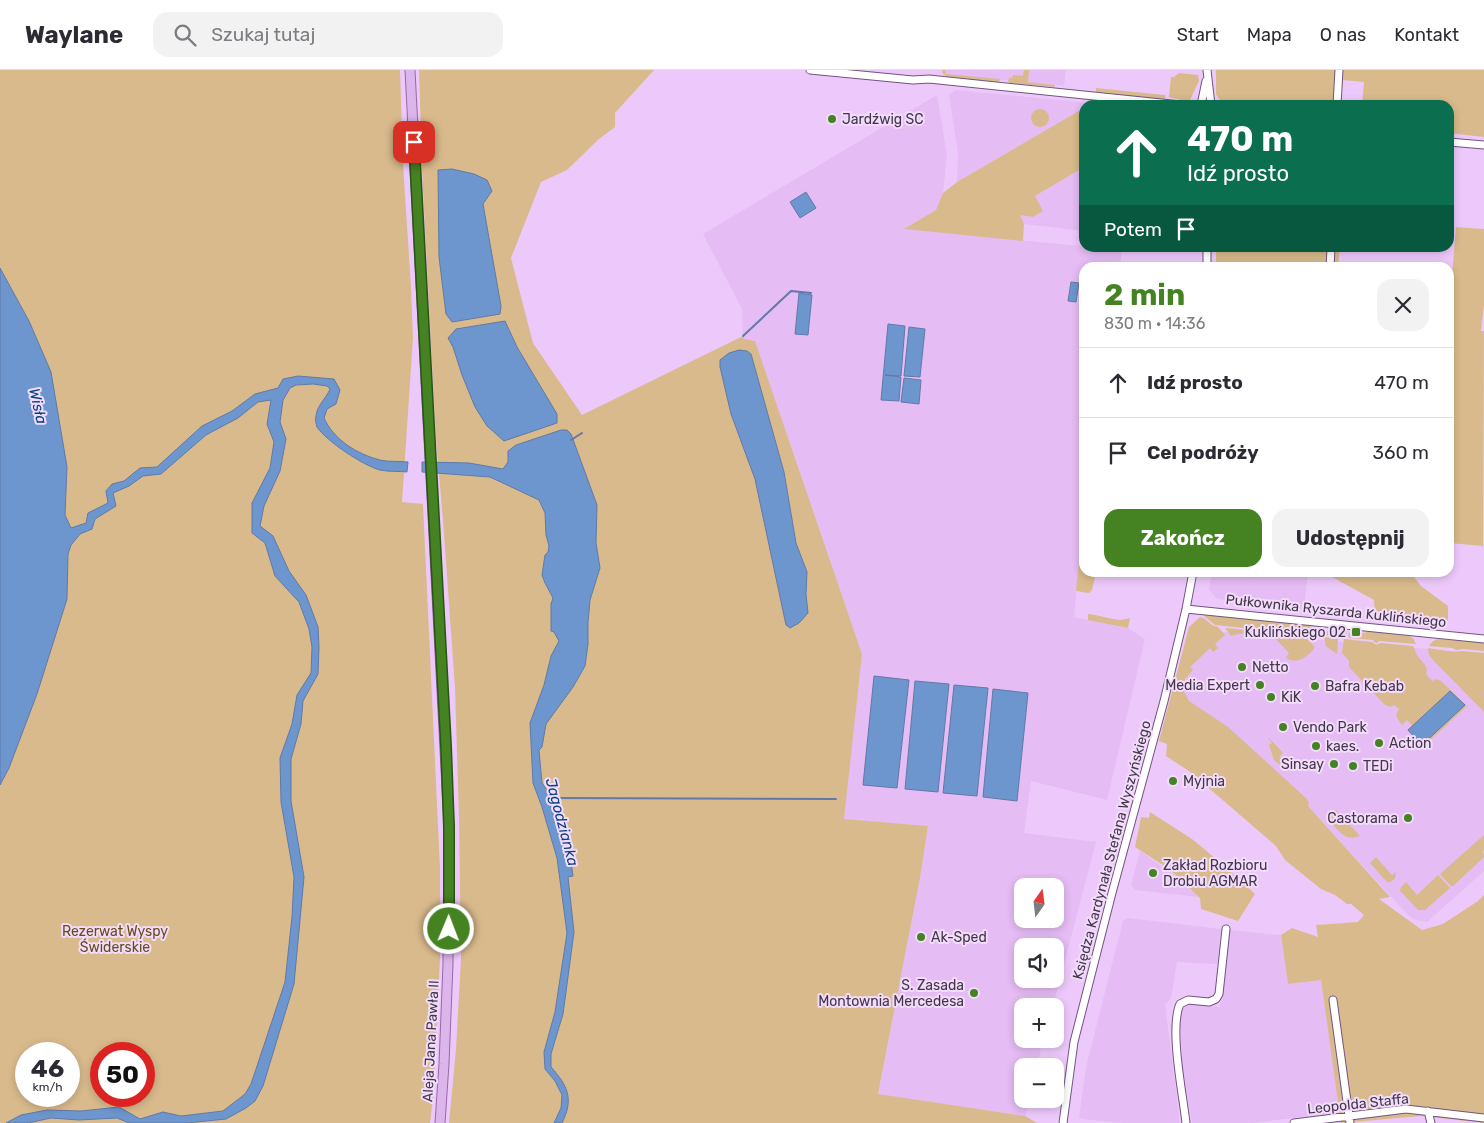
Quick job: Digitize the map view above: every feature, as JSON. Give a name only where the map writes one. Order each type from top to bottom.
[{"type":"main road","name":"Aleja Jana Pawła II","points":[[410,70],[449,827],[448,972],[440,1123]]},
{"type":"street","points":[[810,70],[913,80],[929,79],[1131,100]]},
{"type":"street","points":[[1337,100],[1339,70]]},
{"type":"street","points":[[1202,100],[1207,73]]},
{"type":"street","points":[[1207,73],[1210,100]]},
{"type":"street","points":[[1454,142],[1484,145]]},
{"type":"street","name":"Księdza Kardynała Stefana Wyszyńskiego","points":[[1063,1123],[1074,1042],[1114,884],[1164,701],[1192,577]]},
{"type":"street","name":"Pułkownika Ryszarda Kuklińskiego","points":[[1186,609],[1484,639]]},
{"type":"street","points":[[1186,1123],[1177,1047],[1176,1012],[1180,1004],[1188,1000],[1209,1002],[1216,999],[1219,994],[1226,929]]},
{"type":"street","points":[[1332,1000],[1349,1120]]},
{"type":"street","name":"Leopolda Staffa","points":[[1294,1123],[1349,1120],[1406,1109],[1484,1118]]},
{"type":"street","points":[[1428,1111],[1431,1123]]},
{"type":"shaded area","points":[[945,70],[1066,70],[1064,86],[945,74]]},
{"type":"shaded area","points":[[955,90],[1079,102],[1079,111],[957,182],[958,153],[949,95]]},
{"type":"shaded area","points":[[937,95],[947,156],[943,193],[936,210],[905,229],[1079,246],[1079,252],[1122,252],[1121,262],[1079,262],[1079,563],[1074,617],[1128,628],[1145,639],[1107,800],[1031,781],[1024,833],[1096,842],[1064,964],[1064,938],[1014,938],[1014,988],[1058,988],[1055,998],[1014,998],[1014,1048],[1041,1048],[1039,1058],[1014,1058],[1014,1108],[1027,1108],[1025,1116],[878,1095],[920,878],[928,826],[843,819],[862,654],[755,341],[743,339],[742,309],[703,234]]},
{"type":"shaded area","points":[[1079,170],[1079,230],[1024,224],[1020,215],[1033,217],[1043,211],[1035,196]]},
{"type":"shaded area","points":[[1211,577],[1308,577],[1304,609],[1217,599],[1209,589]]},
{"type":"shaded area","points":[[1211,631],[1429,649],[1431,656],[1484,711],[1484,871],[1427,922],[1413,919],[1407,914],[1308,806],[1180,697],[1196,633]]},
{"type":"shaded area","points":[[1140,851],[1170,872],[1199,897],[1135,890],[1131,885]]},
{"type":"shaded area","points":[[1128,918],[1221,929],[1217,964],[1177,962],[1171,998],[1165,1005],[1180,1123],[1122,1123],[1082,1119],[1079,1117],[1086,1067],[1123,921]]},
{"type":"shaded area","points":[[1229,930],[1281,935],[1288,984],[1321,980],[1339,1104],[1334,1113],[1252,1123],[1192,1123],[1183,1069],[1179,1012],[1189,1004],[1220,1007]]},
{"type":"green space","name":"Rezerwat Wyspy Świderskie","points":[[0,70],[400,70],[403,164],[413,338],[402,502],[423,504],[440,869],[440,959],[430,1123],[0,1123],[0,785],[9,768],[71,545],[71,528],[65,516],[67,467],[29,321],[0,268]]},
{"type":"green space","points":[[419,70],[654,70],[615,113],[615,127],[599,139],[567,170],[541,182],[511,258],[533,343],[582,415],[743,336],[744,339],[755,341],[862,654],[844,819],[928,826],[920,878],[878,1094],[1025,1116],[1037,1123],[449,1123],[456,1049],[461,959],[459,818],[455,688],[436,439],[422,170]]},
{"type":"green space","points":[[942,70],[945,70],[946,74],[1000,79],[999,82],[948,77],[943,74]]},
{"type":"green space","points":[[1024,70],[1029,70],[1028,82],[1055,85],[1054,87],[1010,83],[1008,81],[1013,75],[1023,76]]},
{"type":"green space","points":[[1216,70],[1484,70],[1484,137],[1454,134],[1454,100],[1362,100],[1364,82],[1343,80],[1341,100],[1220,100],[1216,94]]},
{"type":"green space","points":[[1179,73],[1198,75],[1199,81],[1190,100],[1169,97],[1171,77]]},
{"type":"green space","points":[[1096,88],[1165,95],[1165,99],[1096,92]]},
{"type":"green space","points":[[1040,109],[1046,112],[1049,118],[1046,124],[1040,127],[1034,124],[1031,118],[1034,112]]},
{"type":"green space","points":[[1079,111],[1079,170],[1035,196],[1043,211],[1033,217],[1020,215],[1024,224],[1023,241],[904,229],[936,210],[943,193],[957,182]]},
{"type":"green space","points":[[1456,227],[1484,229],[1484,304],[1481,331],[1484,331],[1483,546],[1454,543],[1454,252]]},
{"type":"green space","points":[[1216,252],[1340,252],[1339,262],[1216,262]]},
{"type":"green space","points":[[1079,560],[1079,577],[1095,577],[1092,590],[1089,593],[1076,591]]},
{"type":"green space","points":[[1332,577],[1414,577],[1421,586],[1448,606],[1448,621],[1375,616],[1374,600]]},
{"type":"green space","points":[[1088,614],[1114,619],[1130,618],[1128,628],[1088,620]]},
{"type":"green space","points":[[1204,614],[1306,625],[1313,628],[1316,635],[1215,625]]},
{"type":"green space","points":[[1200,617],[1218,627],[1225,635],[1215,644],[1218,648],[1213,652],[1210,648],[1190,667],[1193,670],[1185,679],[1184,686],[1184,692],[1189,701],[1228,727],[1307,799],[1308,806],[1390,897],[1379,899],[1422,930],[1443,924],[1484,895],[1484,1123],[1421,1116],[1341,1123],[1321,980],[1288,984],[1281,935],[1292,928],[1318,937],[1316,925],[1358,922],[1364,915],[1351,904],[1347,904],[1335,895],[1321,889],[1285,860],[1276,846],[1189,771],[1166,756],[1167,744],[1159,741],[1189,627]]},
{"type":"green space","points":[[1225,628],[1309,636],[1310,642],[1315,647],[1302,659],[1290,660],[1286,658],[1289,653],[1272,635],[1268,638],[1250,634],[1231,636]]},
{"type":"green space","points":[[1333,628],[1347,629],[1346,636],[1324,635]]},
{"type":"green space","points":[[1366,631],[1409,636],[1413,638],[1416,644],[1379,641],[1377,643],[1373,640],[1350,638],[1348,636],[1350,632],[1366,633]]},
{"type":"green space","points":[[1324,637],[1338,639],[1337,654],[1326,646]]},
{"type":"green space","points":[[1344,639],[1372,642],[1374,644],[1413,646],[1417,655],[1426,666],[1426,674],[1432,681],[1437,679],[1441,681],[1467,706],[1425,745],[1428,748],[1425,749],[1407,730],[1412,725],[1407,720],[1402,725],[1399,721],[1396,715],[1399,709],[1394,705],[1390,707],[1384,704],[1349,667],[1349,661],[1342,653]]},
{"type":"green space","points":[[1438,639],[1484,643],[1484,651],[1429,646]]},
{"type":"green space","points":[[1428,648],[1484,653],[1484,712],[1433,660],[1429,655]]},
{"type":"green space","points":[[1269,738],[1283,753],[1280,756],[1285,769],[1274,760],[1269,745],[1272,743]]},
{"type":"green space","points":[[1336,810],[1360,836],[1354,838],[1345,836],[1337,829],[1327,818]]},
{"type":"green space","points":[[1150,812],[1192,839],[1255,894],[1238,921],[1201,909],[1200,898],[1169,869],[1135,847],[1141,817],[1149,818]]},
{"type":"green space","points":[[1484,835],[1484,857],[1451,886],[1440,874]]},
{"type":"green space","points":[[1376,857],[1392,875],[1396,872],[1395,878],[1391,882],[1387,882],[1370,863]]},
{"type":"green space","points":[[1438,875],[1450,888],[1425,910],[1418,910],[1400,891],[1406,882],[1417,895]]},
{"type":"water","points":[[452,169],[474,174],[487,180],[492,191],[483,204],[501,306],[500,314],[452,322],[446,314],[439,257],[438,170]]},
{"type":"water","points":[[806,192],[816,208],[800,218],[790,202]]},
{"type":"water","name":"Wisła","points":[[0,268],[29,321],[51,372],[67,467],[65,515],[71,528],[86,523],[88,513],[108,503],[106,491],[112,484],[124,481],[140,468],[157,467],[202,426],[232,411],[255,394],[278,388],[283,379],[298,376],[334,379],[340,390],[336,404],[327,409],[324,418],[328,426],[347,445],[363,454],[380,460],[408,462],[407,472],[373,468],[337,446],[322,433],[317,427],[316,420],[318,409],[330,389],[327,386],[313,384],[296,385],[290,388],[283,400],[280,422],[286,439],[280,471],[264,506],[260,526],[273,536],[289,571],[306,595],[318,627],[318,674],[303,701],[301,724],[291,759],[291,801],[304,877],[294,984],[263,1086],[255,1101],[226,1119],[187,1123],[129,1123],[117,1118],[79,1120],[51,1118],[28,1123],[6,1123],[21,1115],[47,1110],[81,1111],[119,1107],[140,1119],[163,1112],[181,1116],[223,1111],[245,1094],[251,1084],[285,982],[294,877],[281,802],[280,758],[292,724],[297,695],[311,673],[312,647],[309,629],[299,602],[275,576],[265,543],[252,533],[252,503],[270,468],[274,442],[267,424],[271,400],[258,402],[238,418],[206,435],[161,474],[143,476],[129,486],[113,493],[116,506],[95,519],[92,529],[80,534],[71,545],[68,554],[67,599],[37,694],[9,768],[0,785]]},
{"type":"water","points":[[1071,282],[1079,283],[1076,302],[1068,301]]},
{"type":"water","points":[[799,293],[812,295],[808,335],[795,334]]},
{"type":"water","points":[[505,321],[517,347],[557,414],[557,423],[504,441],[487,426],[475,407],[448,338],[456,329]]},
{"type":"water","points":[[888,324],[905,326],[901,376],[885,375],[901,377],[899,401],[881,400]]},
{"type":"water","points":[[909,327],[925,329],[920,377],[904,376]]},
{"type":"water","points":[[739,350],[747,351],[751,354],[784,472],[796,543],[807,572],[806,594],[808,613],[799,623],[790,628],[786,625],[755,479],[731,414],[720,367],[720,360],[729,353]]},
{"type":"water","points":[[904,378],[921,380],[919,404],[901,402]]},
{"type":"water","points":[[561,430],[567,430],[571,434],[597,505],[596,543],[600,568],[590,600],[585,666],[573,687],[546,724],[542,747],[539,750],[542,783],[553,799],[550,804],[564,849],[569,846],[573,876],[568,877],[574,932],[563,1014],[551,1054],[551,1067],[562,1080],[565,1087],[568,1107],[562,1123],[554,1123],[561,1108],[562,1095],[555,1081],[545,1069],[544,1052],[555,1012],[567,933],[557,858],[533,783],[530,723],[544,685],[551,656],[559,641],[554,632],[551,631],[551,604],[553,598],[542,575],[545,555],[548,552],[549,546],[546,535],[545,513],[539,500],[490,477],[422,472],[422,462],[469,463],[503,469],[508,462],[508,451],[516,445]]},
{"type":"water","points":[[874,676],[909,680],[897,788],[863,785]]},
{"type":"water","points":[[915,681],[949,684],[938,792],[905,789]]},
{"type":"water","points":[[954,685],[988,688],[977,796],[943,793]]},
{"type":"water","points":[[993,689],[1028,693],[1017,801],[983,797]]},
{"type":"water","points":[[1450,691],[1465,705],[1422,745],[1408,730]]},
{"type":"waterway","points":[[743,336],[791,291],[811,293]]},
{"type":"waterway","points":[[571,440],[582,433]]},
{"type":"waterway","name":"Jagodzianka","points":[[550,798],[836,799]]},
{"type":"place","name":"Jardźwig SC","points":[[832,119]]},
{"type":"place","name":"Kuklińskiego 02","points":[[1356,632]]},
{"type":"place","name":"Netto","points":[[1242,667]]},
{"type":"place","name":"Media Expert","points":[[1260,685]]},
{"type":"place","name":"Bafra Kebab","points":[[1315,686]]},
{"type":"place","name":"KiK","points":[[1271,697]]},
{"type":"place","name":"Vendo Park","points":[[1283,727]]},
{"type":"place","name":"Action","points":[[1379,743]]},
{"type":"place","name":"kaes.","points":[[1316,746]]},
{"type":"place","name":"Sinsay","points":[[1334,764]]},
{"type":"place","name":"TEDi","points":[[1353,766]]},
{"type":"place","name":"Myjnia","points":[[1173,781]]},
{"type":"place","name":"Castorama","points":[[1408,818]]},
{"type":"place","name":"Zakład Rozbioru Drobiu AGMAR","points":[[1153,873]]},
{"type":"place","name":"Ak-Sped","points":[[921,937]]},
{"type":"place","name":"S. Zasada Montownia Mercedesa","points":[[974,993]]},
{"type":"route","points":[[414,142],[446,746],[449,827],[449,929]]}]
